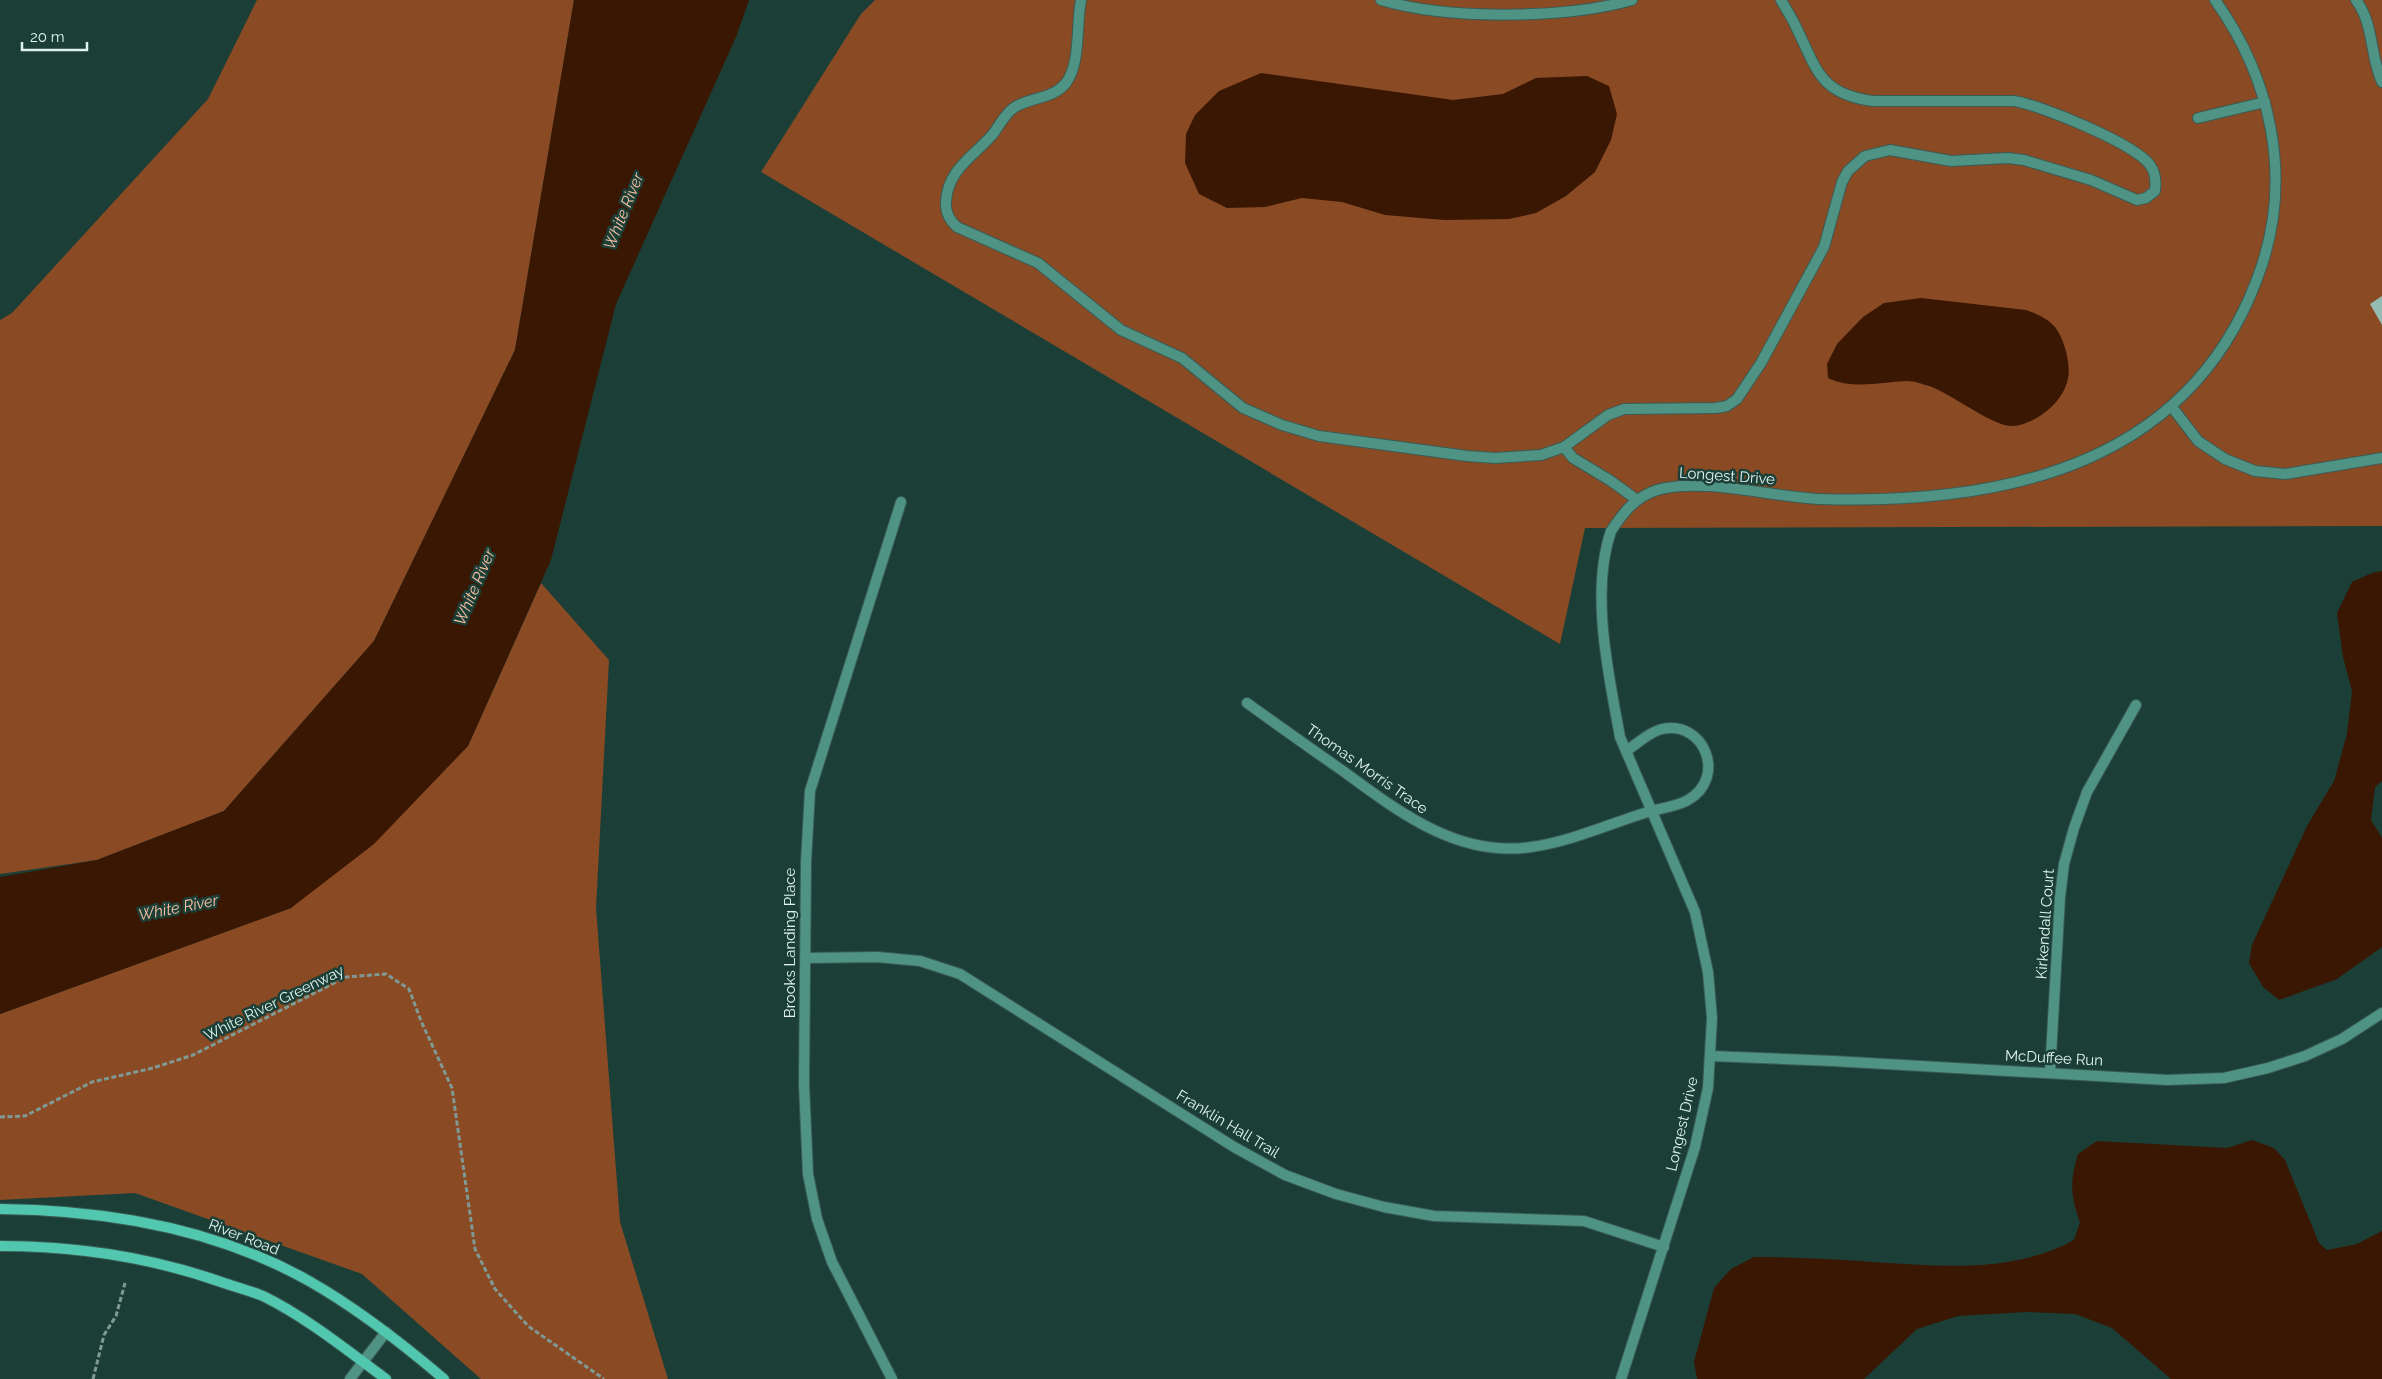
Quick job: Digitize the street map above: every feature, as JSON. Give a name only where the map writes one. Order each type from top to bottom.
[{"type":"main road","name":"River Road","points":[[0,1209],[48,1209],[132,1219],[192,1234],[249,1253],[310,1281],[386,1332],[444,1379]]},
{"type":"main road","points":[[0,1246],[43,1246],[101,1252],[158,1263],[263,1296],[315,1328],[386,1379]]},
{"type":"street","points":[[1081,0],[1074,65],[1066,83],[1047,96],[1025,102],[1008,112],[993,134],[963,162],[954,173],[946,195],[949,221],[957,228],[1038,263],[1121,330],[1182,358],[1243,408],[1282,425],[1336,439],[1494,458],[1541,455],[1564,447],[1608,415],[1624,409],[1716,408],[1727,406],[1737,399],[1761,363],[1820,254],[1833,220],[1842,182],[1848,171],[1864,156],[1890,150],[1952,161],[2008,158],[2024,160],[2091,180],[2137,200],[2146,198],[2154,191],[2156,181],[2150,166],[2141,157],[2080,124],[2031,103],[2014,101],[1872,101],[1856,99],[1842,93],[1826,82],[1816,70],[1781,0]]},
{"type":"street","points":[[1381,0],[1459,13],[1516,14],[1573,10],[1632,0]]},
{"type":"street","name":"Longest Drive","points":[[1621,1379],[1695,1147],[1708,1088],[1712,1018],[1708,972],[1695,912],[1620,737],[1613,699],[1603,617],[1602,572],[1604,552],[1611,531],[1626,510],[1637,500],[1657,490],[1676,486],[1701,486],[1817,499],[1896,499],[1997,488],[2051,473],[2102,453],[2130,437],[2172,407],[2206,372],[2235,330],[2251,297],[2264,259],[2273,222],[2277,167],[2265,102],[2251,63],[2215,0]]},
{"type":"street","points":[[2356,0],[2369,28],[2378,72],[2382,82]]},
{"type":"street","points":[[2198,118],[2265,102]]},
{"type":"street","points":[[2172,407],[2198,441],[2226,459],[2255,471],[2285,474],[2382,458]]},
{"type":"street","points":[[1564,447],[1573,458],[1611,480],[1637,500]]},
{"type":"street","name":"Brooks Landing Place","points":[[892,1379],[832,1262],[817,1219],[808,1174],[804,1084],[806,862],[810,791],[902,502]]},
{"type":"street","name":"Thomas Morris Trace","points":[[1247,703],[1420,825],[1454,839],[1493,849],[1530,847],[1570,840],[1615,822],[1651,811]]},
{"type":"street","name":"Kirkendall Court","points":[[2050,1072],[2060,897],[2064,864],[2087,792],[2136,705]]},
{"type":"street","points":[[1626,752],[1660,730],[1677,727],[1695,736],[1709,757],[1708,777],[1695,794],[1688,800],[1651,811]]},
{"type":"street","name":"Franklin Hall Trail","points":[[806,958],[878,957],[920,961],[960,974],[1234,1147],[1285,1175],[1336,1194],[1384,1207],[1434,1216],[1584,1221],[1664,1248]]},
{"type":"street","name":"McDuffee Run","points":[[1710,1056],[2050,1072],[2167,1080],[2224,1078],[2268,1068],[2305,1056],[2342,1039],[2382,1014]]},
{"type":"street","points":[[350,1379],[386,1332]]},
{"type":"path","name":"White River Greenway","points":[[0,1117],[25,1116],[92,1082],[153,1068],[193,1055],[346,977],[386,974],[409,988],[452,1088],[475,1249],[495,1289],[528,1326],[604,1379]]},
{"type":"path","points":[[93,1379],[104,1335],[116,1316],[125,1283]]},
{"type":"shaded area","points":[[257,0],[574,0],[515,350],[374,641],[224,811],[97,860],[0,874],[0,320],[12,313],[208,99]]},
{"type":"shaded area","points":[[875,0],[2382,0],[2382,526],[1585,528],[1560,644],[761,172],[861,14]]},
{"type":"shaded area","points":[[541,583],[609,660],[596,908],[620,1222],[668,1379],[481,1379],[362,1274],[135,1193],[0,1200],[0,1014],[291,908],[468,746]]},
{"type":"water","name":"White River","points":[[574,0],[749,0],[736,37],[616,304],[551,560],[468,746],[374,844],[291,908],[0,1014],[0,877],[97,860],[224,811],[374,641],[515,350]]},
{"type":"water","points":[[1261,73],[1453,100],[1503,94],[1536,78],[1587,76],[1609,86],[1617,114],[1611,140],[1595,172],[1566,196],[1536,213],[1509,219],[1444,220],[1385,215],[1342,202],[1302,198],[1265,207],[1227,208],[1199,194],[1185,163],[1186,134],[1195,115],[1219,91]]},
{"type":"water","points":[[1921,298],[2026,310],[2045,319],[2058,332],[2068,359],[2068,378],[2061,395],[2040,416],[2032,421],[2014,426],[1995,422],[1938,390],[1918,383],[1907,381],[1847,384],[1828,378],[1827,364],[1837,344],[1863,317],[1884,303]]},
{"type":"water","points":[[2382,571],[2382,781],[2375,787],[2371,820],[2382,838],[2382,947],[2337,979],[2279,1000],[2263,987],[2249,963],[2252,945],[2307,826],[2334,781],[2347,734],[2352,691],[2343,657],[2337,613],[2352,582],[2372,573]]},
{"type":"water","points":[[2252,1140],[2274,1148],[2285,1160],[2319,1243],[2327,1250],[2357,1244],[2382,1231],[2382,1379],[2171,1379],[2112,1328],[2075,1314],[2027,1312],[1958,1316],[1917,1329],[1864,1379],[1697,1379],[1694,1362],[1714,1288],[1731,1269],[1754,1257],[1813,1258],[1950,1266],[2001,1263],[2026,1258],[2050,1251],[2074,1240],[2080,1222],[2074,1204],[2072,1188],[2075,1164],[2078,1154],[2097,1141],[2227,1148]]},
{"type":"building","points":[[2382,296],[2382,325],[2370,304]]}]
